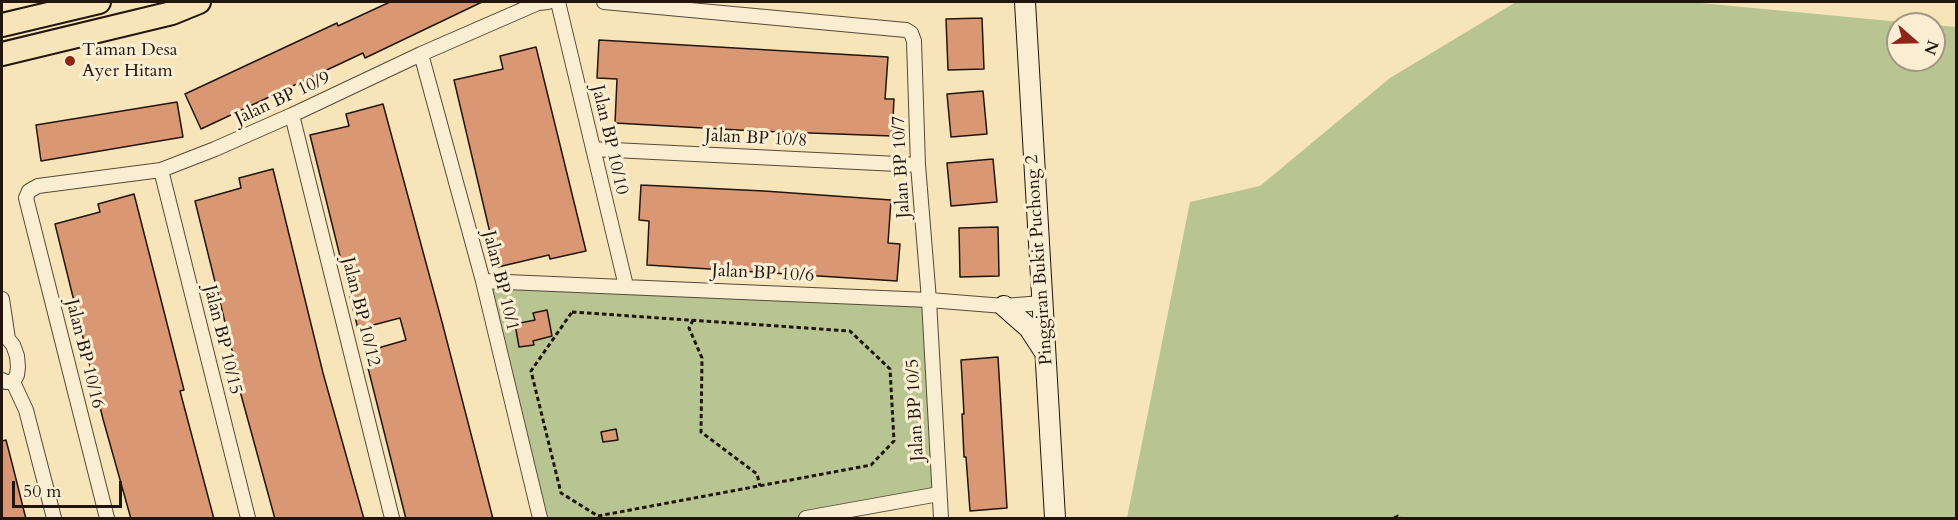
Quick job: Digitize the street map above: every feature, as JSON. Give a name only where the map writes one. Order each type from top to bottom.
[{"type":"main road","points":[[2,25],[99,2]]},
{"type":"main road","points":[[2,54],[172,14],[199,2]]},
{"type":"street","name":"Jalan BP 10/9","points":[[26,198],[29,191],[38,186],[161,170],[292,115],[421,54],[537,3],[548,2]]},
{"type":"street","name":"Jalan BP 10/10","points":[[558,2],[626,286]]},
{"type":"street","name":"Jalan BP 10/7","points":[[604,2],[906,30],[911,33],[914,41],[918,165],[928,300]]},
{"type":"street","name":"Pinggiran Bukit Puchong 2","points":[[1025,8],[1055,519]]},
{"type":"street","name":"Jalan BP 10/1","points":[[421,54],[483,281],[540,519]]},
{"type":"street","name":"Jalan BP 10/12","points":[[292,115],[392,519]]},
{"type":"street","name":"Jalan BP 10/8","points":[[593,149],[918,165]]},
{"type":"street","name":"Jalan BP 10/15","points":[[161,170],[248,519]]},
{"type":"street","name":"Jalan BP 10/16","points":[[26,198],[107,519]]},
{"type":"street","name":"Jalan BP 10/6","points":[[483,281],[928,300],[1004,306],[1042,303]]},
{"type":"street","points":[[2,299],[5,337],[17,356],[18,367],[17,375],[7,381],[26,410],[54,519]]},
{"type":"street","name":"Jalan BP 10/5","points":[[928,300],[940,519]]},
{"type":"street","points":[[1004,306],[1029,328],[1046,353]]},
{"type":"street","points":[[806,519],[939,494]]},
{"type":"path","points":[[572,312],[693,320],[850,331],[891,369],[894,441],[871,465],[598,516],[561,493],[531,371],[572,312]]},
{"type":"path","points":[[693,320],[689,328],[702,358],[701,432],[757,474],[760,486]]},
{"type":"path","points":[[1394,519],[1398,516],[1401,519]]},
{"type":"green space","points":[[1516,2],[1690,2],[1886,21],[1886,72],[1946,72],[1946,26],[1956,27],[1956,518],[1127,518],[1190,202],[1260,186],[1390,78]]},
{"type":"green space","points":[[483,281],[929,300],[939,494],[806,518],[540,518]]},
{"type":"building","points":[[390,2],[482,2],[365,58],[363,53],[201,129],[185,94],[337,23],[338,26]]},
{"type":"building","points":[[982,18],[984,69],[948,70],[946,19]]},
{"type":"building","points":[[599,40],[888,57],[885,99],[894,99],[892,136],[615,123],[617,79],[597,78]]},
{"type":"building","points":[[536,47],[586,251],[550,259],[549,255],[498,267],[454,80],[503,69],[500,56]]},
{"type":"building","points":[[983,91],[987,134],[951,137],[947,94]]},
{"type":"building","points":[[177,102],[183,137],[41,161],[36,125]]},
{"type":"building","points":[[383,104],[493,519],[406,519],[364,352],[406,340],[400,318],[358,329],[310,135],[349,126],[346,114]]},
{"type":"building","points":[[993,159],[997,202],[951,206],[947,163]]},
{"type":"building","points":[[273,169],[323,373],[364,519],[275,519],[240,391],[242,391],[195,201],[241,188],[239,178]]},
{"type":"building","points":[[641,185],[891,200],[888,243],[900,244],[897,281],[647,265],[649,221],[639,220]]},
{"type":"building","points":[[134,194],[184,390],[180,391],[214,519],[131,519],[103,419],[55,224],[100,212],[98,204]]},
{"type":"building","points":[[998,227],[999,276],[960,277],[959,228]]},
{"type":"building","points":[[547,310],[552,336],[533,341],[534,345],[519,347],[515,324],[535,320],[533,313]]},
{"type":"building","points":[[998,357],[1007,508],[970,511],[966,457],[964,457],[961,360]]},
{"type":"building","points":[[616,429],[618,440],[603,442],[601,432]]},
{"type":"building","points":[[6,440],[26,519],[2,519],[2,441]]},
{"type":"place","name":"Taman Desa Ayer Hitam","points":[[70,61]]}]
